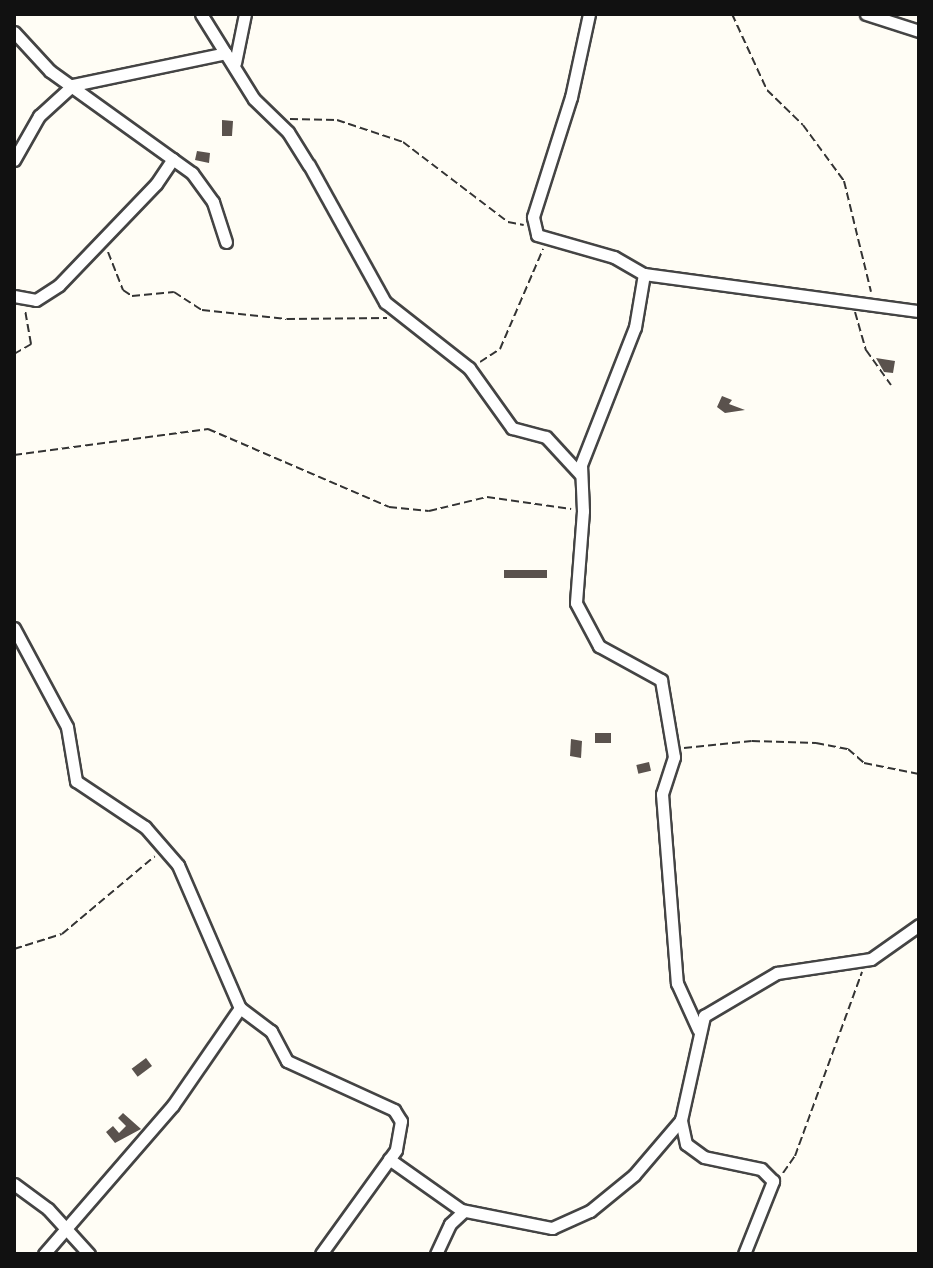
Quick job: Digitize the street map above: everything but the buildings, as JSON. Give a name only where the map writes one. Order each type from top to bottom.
[{"type":"street","points":[[235,63],[245,14]]},
{"type":"street","points":[[589,14],[571,97],[532,224],[545,240],[606,254],[644,274],[854,306],[919,311]]},
{"type":"street","points":[[866,14],[919,31]]},
{"type":"street","points":[[205,17],[254,99],[273,117],[309,165],[385,302],[401,318],[469,368],[512,428],[546,437],[580,474]]},
{"type":"street","points":[[14,32],[35,59],[173,159],[207,192],[226,242]]},
{"type":"street","points":[[14,160],[39,116],[73,85],[226,53]]},
{"type":"street","points":[[14,296],[31,300],[59,285],[156,184],[173,159]]},
{"type":"street","points":[[644,274],[635,327],[587,441],[580,474],[583,511],[577,609],[599,646],[661,680],[673,749],[662,794],[677,983],[698,1029]]},
{"type":"street","points":[[14,628],[67,727],[76,781],[145,827],[165,848],[191,889],[240,1008],[271,1031],[287,1061],[394,1110],[402,1134],[389,1159],[321,1254]]},
{"type":"street","points":[[744,1254],[773,1180],[761,1169],[695,1153],[686,1144],[681,1120],[698,1029],[716,1005],[777,973],[867,959],[919,925]]},
{"type":"street","points":[[44,1254],[173,1105],[240,1008]]},
{"type":"street","points":[[389,1159],[464,1211],[535,1227],[570,1222],[634,1175],[681,1120]]},
{"type":"street","points":[[14,1184],[67,1228],[89,1254]]},
{"type":"street","points":[[436,1254],[450,1224],[464,1211]]},
{"type":"path","points":[[732,14],[767,90],[840,172],[857,221],[870,291],[885,308]]},
{"type":"path","points":[[273,117],[337,120],[403,142],[508,222],[532,224]]},
{"type":"path","points":[[105,239],[118,281],[132,296],[174,292],[197,309],[287,319],[401,318]]},
{"type":"path","points":[[469,368],[500,349],[545,240]]},
{"type":"path","points":[[14,354],[31,344],[25,310],[31,300]]},
{"type":"path","points":[[854,306],[866,350],[891,385]]},
{"type":"path","points":[[14,455],[208,429],[389,507],[429,511],[487,497],[583,511]]},
{"type":"path","points":[[673,749],[752,741],[816,743],[848,749],[864,763],[919,774]]},
{"type":"path","points":[[14,949],[62,934],[165,848]]},
{"type":"path","points":[[773,1180],[795,1156],[867,959]]}]
